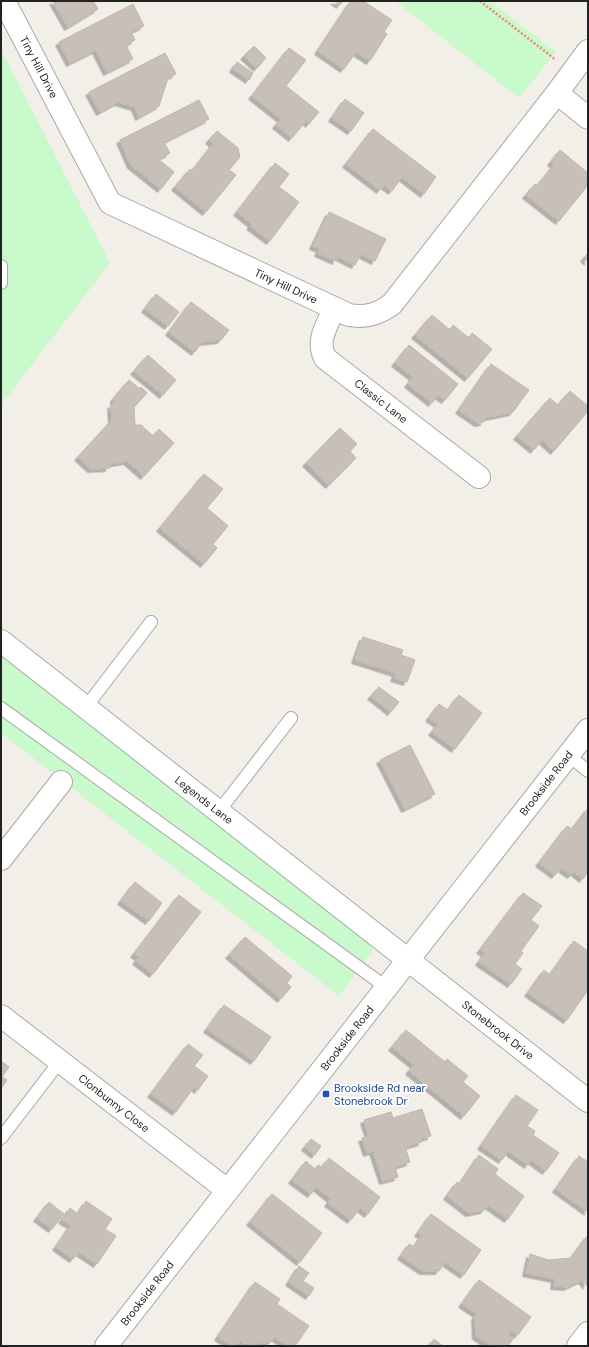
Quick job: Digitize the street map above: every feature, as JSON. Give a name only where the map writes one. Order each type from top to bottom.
[{"type":"street","name":"Tiny Hill Drive","points":[[4,1],[110,203],[334,309],[359,317],[383,311],[392,304],[557,93],[588,51]]},
{"type":"street","points":[[557,93],[588,118]]},
{"type":"street","name":"Classic Lane","points":[[334,309],[320,348],[325,358],[478,477]]},
{"type":"street","name":"Legends Lane","points":[[1,641],[408,960]]},
{"type":"street","name":"Brookside Road","points":[[106,1346],[588,730]]},
{"type":"street","points":[[1,859],[61,782]]},
{"type":"street","name":"Stonebrook Drive","points":[[408,960],[588,1101]]},
{"type":"street","name":"Clonbunny Close","points":[[1,1016],[227,1190]]},
{"type":"street","points":[[578,1346],[588,1333]]},
{"type":"lane","points":[[1,266],[1,283]]},
{"type":"lane","points":[[86,707],[151,622]]},
{"type":"lane","points":[[1,708],[386,987]]},
{"type":"lane","points":[[219,812],[291,718]]},
{"type":"lane","points":[[568,755],[588,771]]},
{"type":"lane","points":[[1,1138],[60,1061]]},
{"type":"path","points":[[480,1],[559,63]]},
{"type":"green space","points":[[395,1],[490,1],[556,52],[519,98]]},
{"type":"green space","points":[[1,49],[110,263],[1,405]]},
{"type":"green space","points":[[1,650],[374,948],[339,996],[1,733]]},
{"type":"building","points":[[53,1],[93,1],[98,9],[68,27]]},
{"type":"building","points":[[334,1],[343,1],[340,5]]},
{"type":"building","points":[[351,1],[363,1],[392,20],[384,32],[387,34],[370,61],[356,52],[344,69],[318,51]]},
{"type":"building","points":[[133,4],[144,26],[131,32],[135,40],[126,45],[133,59],[107,72],[96,50],[70,63],[59,42]]},
{"type":"building","points":[[254,46],[266,58],[257,68],[244,56]]},
{"type":"building","points":[[289,48],[306,60],[286,86],[319,112],[309,124],[306,121],[292,138],[276,125],[281,119],[252,96]]},
{"type":"building","points":[[165,53],[176,74],[168,78],[159,106],[139,117],[135,107],[118,102],[100,112],[89,92]]},
{"type":"building","points":[[237,62],[253,73],[249,80],[233,69]]},
{"type":"building","points":[[345,99],[364,113],[351,131],[332,118]]},
{"type":"building","points":[[199,100],[209,119],[164,142],[170,153],[158,159],[174,172],[161,189],[131,165],[120,140]]},
{"type":"building","points":[[373,129],[436,177],[424,194],[402,177],[392,191],[384,185],[380,190],[346,164]]},
{"type":"building","points":[[217,131],[238,148],[240,157],[229,170],[236,175],[206,212],[175,187],[190,169],[192,171],[213,144],[209,140]]},
{"type":"building","points":[[560,150],[588,173],[588,185],[559,221],[526,195],[535,184],[537,186],[554,165],[551,162]]},
{"type":"building","points":[[275,163],[289,174],[279,187],[299,202],[270,241],[250,226],[252,224],[237,212]]},
{"type":"building","points":[[329,212],[386,239],[375,261],[361,254],[355,265],[337,256],[336,261],[318,253],[320,249],[313,246]]},
{"type":"building","points":[[588,253],[588,262],[584,258]]},
{"type":"building","points":[[156,294],[179,312],[168,326],[145,309]]},
{"type":"building","points":[[191,302],[229,330],[221,340],[202,342],[195,352],[169,332]]},
{"type":"building","points":[[432,315],[450,330],[453,325],[469,338],[472,333],[492,349],[468,378],[415,335]]},
{"type":"building","points":[[409,345],[458,384],[445,400],[438,395],[432,403],[408,384],[413,377],[395,363]]},
{"type":"building","points":[[148,355],[176,380],[163,395],[134,371]]},
{"type":"building","points":[[491,364],[529,390],[513,412],[484,418],[484,422],[478,423],[459,410]]},
{"type":"building","points":[[129,380],[140,389],[141,387],[147,393],[134,407],[135,425],[141,425],[153,436],[159,429],[174,443],[144,476],[127,461],[109,464],[109,468],[91,469],[78,457],[112,420],[111,405],[114,405],[114,398]]},
{"type":"building","points":[[570,391],[588,406],[588,411],[554,451],[542,440],[534,450],[517,436],[550,398],[558,405]]},
{"type":"building","points":[[340,428],[357,444],[350,451],[356,458],[329,485],[306,463]]},
{"type":"building","points":[[204,474],[223,489],[207,508],[228,526],[213,544],[217,548],[204,564],[160,528]]},
{"type":"building","points":[[363,637],[403,650],[401,655],[415,660],[407,682],[394,678],[396,673],[355,660]]},
{"type":"building","points":[[379,687],[399,702],[391,712],[371,696]]},
{"type":"building","points":[[459,695],[482,713],[455,749],[432,732],[438,724],[429,718],[439,704],[448,710]]},
{"type":"building","points":[[410,745],[435,794],[405,809],[380,760]]},
{"type":"building","points":[[588,808],[588,872],[583,879],[574,872],[571,875],[561,868],[555,875],[539,863],[567,826],[572,829]]},
{"type":"building","points":[[135,882],[162,903],[149,921],[121,901]]},
{"type":"building","points":[[523,893],[542,906],[531,920],[539,926],[521,951],[523,953],[515,964],[522,969],[511,984],[479,962],[485,953],[480,950]]},
{"type":"building","points":[[179,895],[201,912],[153,974],[136,961],[139,957],[134,954]]},
{"type":"building","points":[[245,937],[292,976],[287,983],[291,987],[281,999],[229,955]]},
{"type":"building","points":[[574,941],[588,951],[588,990],[567,1020],[528,993],[544,970],[550,975]]},
{"type":"building","points":[[224,1005],[271,1037],[254,1061],[207,1029]]},
{"type":"building","points":[[406,1030],[445,1062],[447,1059],[468,1076],[463,1082],[480,1096],[464,1116],[409,1071],[414,1065],[392,1047]]},
{"type":"building","points":[[188,1044],[203,1055],[194,1066],[208,1076],[198,1090],[194,1087],[176,1112],[151,1094]]},
{"type":"building","points":[[1,1061],[9,1067],[2,1077],[7,1080],[1,1089]]},
{"type":"building","points":[[516,1095],[538,1110],[527,1126],[535,1131],[533,1135],[559,1153],[546,1171],[531,1160],[528,1165],[508,1151],[502,1160],[481,1146]]},
{"type":"building","points":[[422,1109],[431,1136],[421,1139],[422,1142],[405,1147],[410,1162],[395,1167],[398,1177],[383,1181],[373,1151],[367,1153],[362,1138],[369,1136],[364,1120],[391,1112],[393,1118]]},
{"type":"building","points":[[311,1139],[321,1146],[315,1155],[305,1147]]},
{"type":"building","points":[[479,1155],[498,1169],[495,1174],[524,1196],[508,1219],[488,1205],[484,1210],[469,1213],[447,1196],[457,1182],[460,1184]]},
{"type":"building","points":[[579,1156],[588,1162],[588,1212],[556,1189]]},
{"type":"building","points":[[329,1158],[380,1197],[368,1214],[360,1208],[351,1220],[328,1203],[331,1199],[316,1187],[311,1194],[292,1180],[306,1161],[315,1169],[318,1165],[322,1167]]},
{"type":"building","points":[[272,1194],[322,1233],[300,1262],[250,1222]]},
{"type":"building","points":[[86,1201],[112,1219],[105,1229],[116,1236],[97,1264],[79,1252],[73,1259],[56,1247],[71,1225],[62,1220],[70,1208],[78,1214]]},
{"type":"building","points":[[49,1202],[64,1214],[52,1229],[37,1218]]},
{"type":"building","points":[[431,1214],[481,1250],[464,1275],[445,1262],[439,1271],[423,1271],[401,1256],[409,1244],[414,1247],[422,1235],[418,1233]]},
{"type":"building","points":[[588,1235],[587,1286],[582,1280],[567,1287],[554,1286],[555,1279],[526,1273],[530,1254],[548,1260],[571,1258]]},
{"type":"building","points":[[299,1266],[309,1273],[303,1281],[314,1288],[309,1296],[289,1282]]},
{"type":"building","points":[[479,1280],[531,1317],[518,1335],[511,1331],[508,1335],[513,1339],[508,1346],[491,1346],[476,1336],[475,1317],[477,1314],[462,1304]]},
{"type":"building","points":[[255,1282],[280,1299],[277,1304],[309,1326],[295,1346],[288,1346],[274,1337],[271,1342],[245,1345],[240,1341],[236,1346],[232,1346],[218,1337]]},
{"type":"building","points":[[434,1339],[443,1346],[428,1346]]},
{"type":"place","name":"Brookside Rd near Stonebrook Dr","points":[[326,1094]]}]
